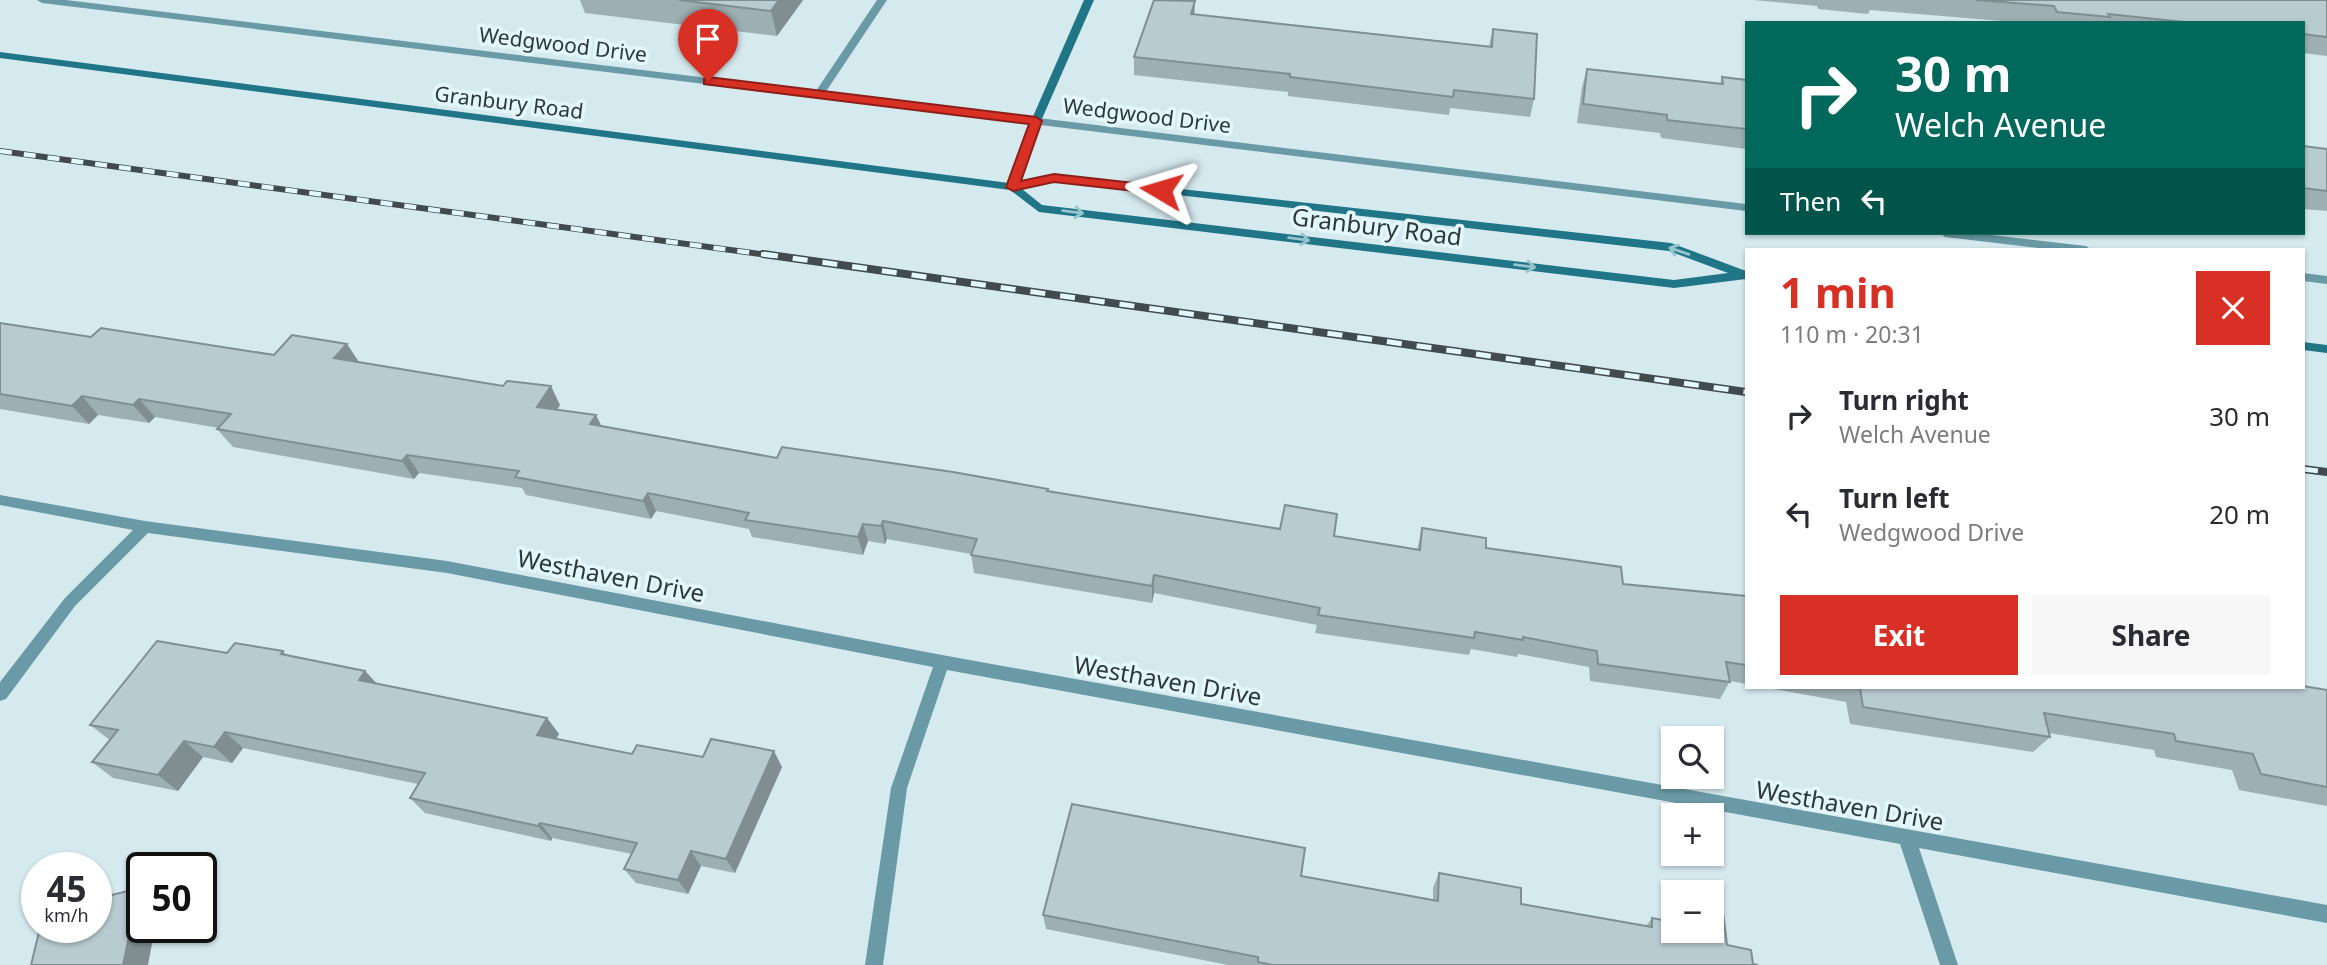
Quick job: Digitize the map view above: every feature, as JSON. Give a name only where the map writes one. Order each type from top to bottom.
[{"type":"main road","points":[[1013,187],[1036,121],[1089,0]]},
{"type":"main road","name":"Granbury Road","points":[[0,55],[1013,187],[1054,178],[1671,247],[1745,275]]},
{"type":"main road","name":"Granbury Road","points":[[1013,187],[1039,208],[1067,212],[1674,284],[1745,275]]},
{"type":"main road","points":[[2305,346],[2327,349]]},
{"type":"street","name":"Wedgwood Drive","points":[[42,0],[1745,208]]},
{"type":"street","points":[[819,94],[881,0]]},
{"type":"street","points":[[1962,235],[2069,248]]},
{"type":"street","points":[[2305,277],[2327,280]]},
{"type":"street","name":"Westhaven Drive","points":[[0,500],[145,527],[447,567],[942,662],[2327,914]]},
{"type":"street","points":[[0,694],[70,602],[145,527]]},
{"type":"street","points":[[874,965],[899,788],[942,662]]},
{"type":"street","points":[[1907,839],[1949,965]]},
{"type":"building","points":[[679,0],[779,0],[771,11]]},
{"type":"building","points":[[1154,0],[1195,1],[1191,14],[1492,47],[1493,29],[1537,34],[1534,99],[1454,90],[1453,97],[1290,77],[1290,74],[1134,57]]},
{"type":"building","points":[[1976,0],[2327,0],[2327,37],[2305,34],[2305,21],[2174,21],[2057,12],[2054,6]]},
{"type":"building","points":[[1587,69],[1723,84],[1722,77],[1745,80],[1745,129],[1667,120],[1667,115],[1583,104]]},
{"type":"building","points":[[2305,146],[2327,149],[2327,191],[2305,188]]},
{"type":"building","points":[[0,323],[91,337],[101,328],[274,355],[292,335],[347,344],[334,358],[503,386],[507,381],[551,386],[537,407],[596,415],[590,424],[777,458],[782,447],[953,472],[1048,489],[1047,491],[1280,529],[1285,505],[1337,514],[1334,536],[1420,550],[1422,528],[1486,538],[1486,548],[1621,567],[1623,584],[1745,596],[1745,665],[1726,662],[1730,682],[1598,664],[1597,651],[1523,637],[1523,640],[1475,632],[1474,638],[1318,615],[1320,608],[1154,575],[1152,586],[971,555],[977,539],[883,521],[881,526],[863,524],[858,537],[745,520],[749,513],[648,493],[643,501],[515,477],[519,471],[407,455],[402,461],[217,429],[231,414],[139,399],[133,405],[82,396],[72,406],[0,394]]},
{"type":"building","points":[[157,641],[227,653],[235,643],[283,651],[281,654],[365,671],[359,680],[547,718],[537,735],[632,754],[637,745],[703,757],[711,739],[774,751],[726,859],[691,851],[678,880],[624,869],[637,843],[540,823],[538,826],[410,798],[425,773],[225,732],[214,747],[184,741],[158,775],[92,762],[118,730],[90,725]]},
{"type":"building","points":[[2305,686],[2327,690],[2327,787],[2261,774],[2253,754],[2176,741],[2174,734],[2044,713],[2050,737],[1863,707],[1860,689],[2305,689]]},
{"type":"building","points":[[1072,804],[1305,848],[1301,876],[1438,901],[1439,873],[1521,888],[1521,904],[1652,927],[1652,918],[1661,920],[1661,943],[1724,943],[1724,920],[1727,945],[1751,950],[1753,964],[1758,965],[1273,965],[1258,962],[1258,957],[1043,915]]},
{"type":"building","points":[[126,891],[128,943],[123,965],[31,965],[36,943],[112,943],[112,895]]},
{"type":"railway","points":[[0,151],[775,256]]},
{"type":"railway","points":[[763,254],[1745,392]]},
{"type":"railway","points":[[2305,469],[2327,472]]},
{"type":"route","points":[[708,81],[1036,121],[1013,187],[1054,178],[1161,190]]}]
